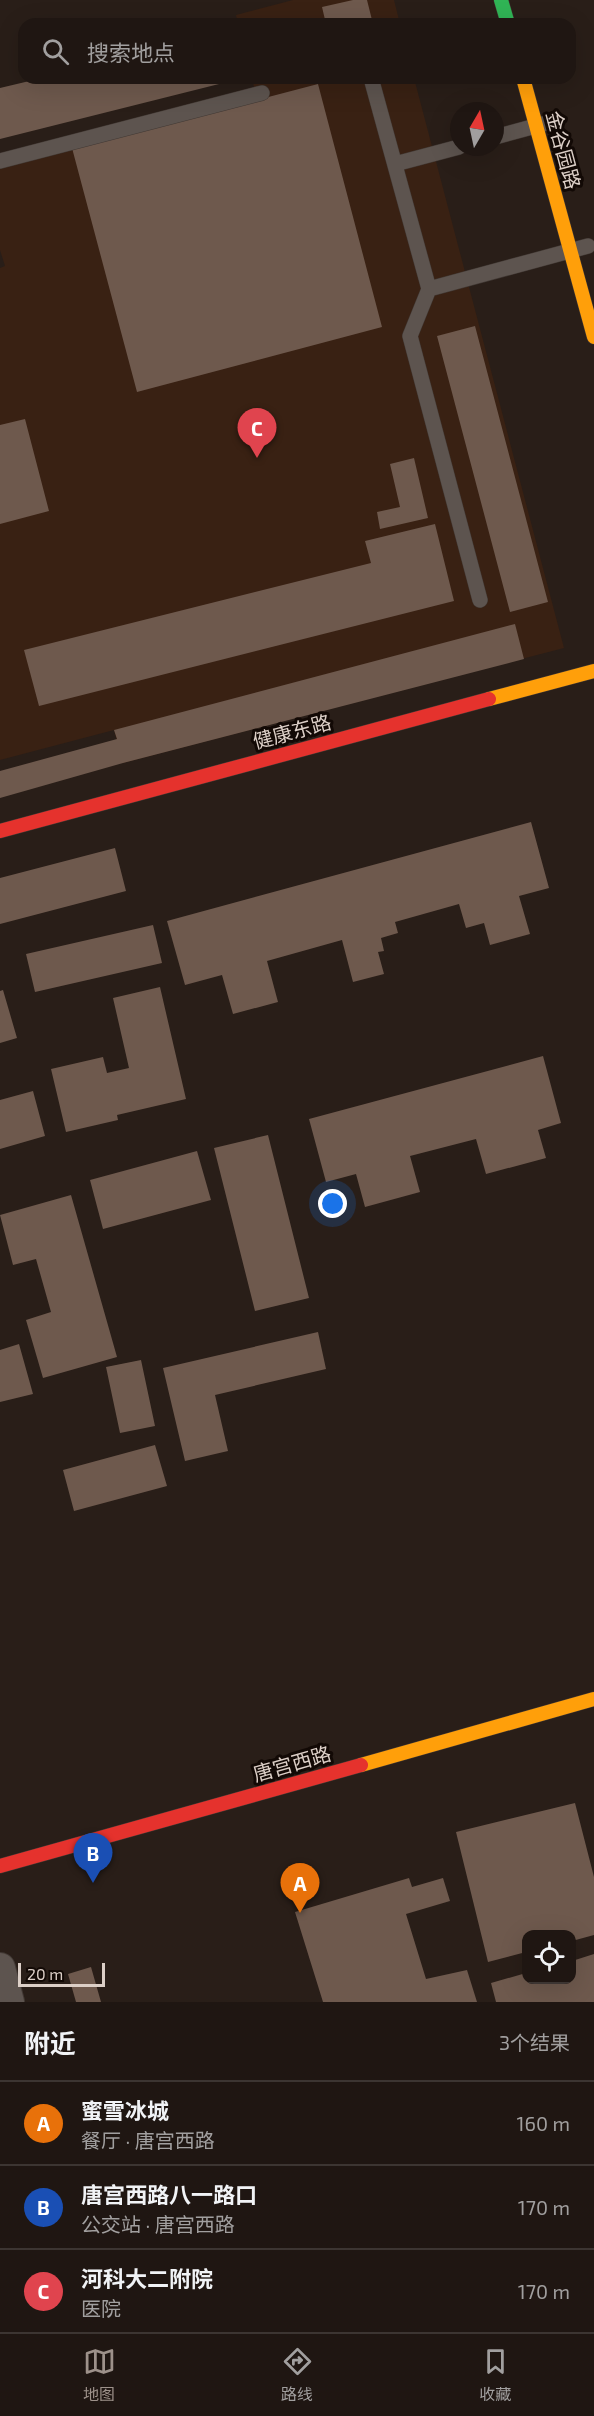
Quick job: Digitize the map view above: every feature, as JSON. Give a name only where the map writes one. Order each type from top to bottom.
[{"type":"main road","points":[[501,0],[506,18]]},
{"type":"main road","name":"金谷园路","points":[[525,84],[594,337]]},
{"type":"main road","name":"健康东路","points":[[0,831],[594,671]]},
{"type":"main road","name":"唐宫西路","points":[[0,1866],[594,1699]]},
{"type":"street","points":[[0,1968],[9,2002]]},
{"type":"lane","points":[[373,84],[429,289],[410,336],[480,600]]},
{"type":"lane","points":[[0,161],[262,93]]},
{"type":"lane","points":[[504,135],[554,122]]},
{"type":"lane","points":[[395,164],[450,149]]},
{"type":"lane","points":[[429,289],[588,246]]},
{"type":"shaded area","points":[[293,0],[394,0],[398,18],[237,18],[236,15]]},
{"type":"shaded area","points":[[253,84],[416,84],[564,648],[123,763],[114,730],[0,760],[0,268],[5,266],[0,250],[0,154],[254,87]]},
{"type":"building","points":[[353,0],[367,0],[372,18],[325,18],[322,7]]},
{"type":"building","points":[[18,84],[219,84],[0,139],[0,88]]},
{"type":"building","points":[[318,84],[382,327],[137,392],[72,148]]},
{"type":"building","points":[[475,326],[548,602],[510,612],[437,336]]},
{"type":"building","points":[[25,419],[49,511],[0,524],[0,425]]},
{"type":"building","points":[[414,458],[428,518],[380,529],[377,512],[400,507],[390,464]]},
{"type":"building","points":[[435,524],[454,601],[39,706],[24,650],[371,563],[365,541]]},
{"type":"building","points":[[515,624],[524,659],[123,763],[0,798],[0,771],[117,739],[114,730]]},
{"type":"building","points":[[531,822],[549,888],[519,896],[530,934],[490,945],[484,923],[466,928],[459,904],[395,922],[398,933],[381,938],[384,951],[378,952],[384,974],[353,982],[342,940],[267,961],[278,1002],[233,1014],[222,975],[185,985],[167,921]]},
{"type":"building","points":[[115,848],[126,891],[0,924],[0,878]]},
{"type":"building","points":[[153,925],[162,963],[35,992],[26,954]]},
{"type":"building","points":[[160,987],[186,1099],[117,1115],[118,1120],[66,1132],[51,1069],[103,1057],[107,1073],[129,1068],[113,998]]},
{"type":"building","points":[[3,990],[17,1038],[0,1043],[0,991]]},
{"type":"building","points":[[543,1056],[561,1123],[538,1130],[546,1158],[486,1174],[476,1139],[410,1156],[420,1192],[365,1207],[356,1174],[326,1182],[309,1119]]},
{"type":"building","points":[[33,1091],[45,1136],[0,1149],[0,1100]]},
{"type":"building","points":[[268,1135],[309,1298],[255,1311],[214,1148]]},
{"type":"building","points":[[197,1151],[211,1200],[103,1229],[90,1180]]},
{"type":"building","points":[[71,1195],[117,1357],[43,1378],[26,1320],[51,1312],[36,1259],[13,1265],[0,1215]]},
{"type":"building","points":[[318,1332],[326,1369],[215,1395],[228,1451],[185,1461],[163,1368]]},
{"type":"building","points":[[19,1344],[33,1394],[0,1402],[0,1350]]},
{"type":"building","points":[[141,1360],[155,1426],[120,1433],[106,1367]]},
{"type":"building","points":[[155,1445],[167,1486],[74,1511],[63,1470]]},
{"type":"building","points":[[575,1803],[594,1877],[594,1935],[576,1940],[576,1930],[522,1930],[522,1953],[488,1962],[456,1832]]},
{"type":"building","points":[[409,1878],[412,1887],[443,1878],[450,1901],[406,1914],[426,1979],[467,1970],[477,2002],[323,2002],[295,1912]]},
{"type":"building","points":[[594,1954],[594,2002],[496,2002],[491,1983],[522,1974],[522,1984],[576,1984],[576,1960]]},
{"type":"building","points":[[91,1967],[101,2002],[76,2002],[68,1974]]},
{"type":"traffic: fast","points":[[501,0],[506,18]]},
{"type":"traffic: slow","points":[[525,84],[594,337]]},
{"type":"traffic: slow","points":[[489,699],[594,671]]},
{"type":"traffic: slow","points":[[361,1765],[594,1699]]},
{"type":"traffic: jam","points":[[0,831],[489,699]]},
{"type":"traffic: jam","points":[[0,1866],[361,1765]]},
{"type":"place","name":"河科大二附院","points":[[257,458]]},
{"type":"place","name":"唐宫西路八一路口","points":[[93,1883]]},
{"type":"place","name":"蜜雪冰城","points":[[300,1913]]}]
